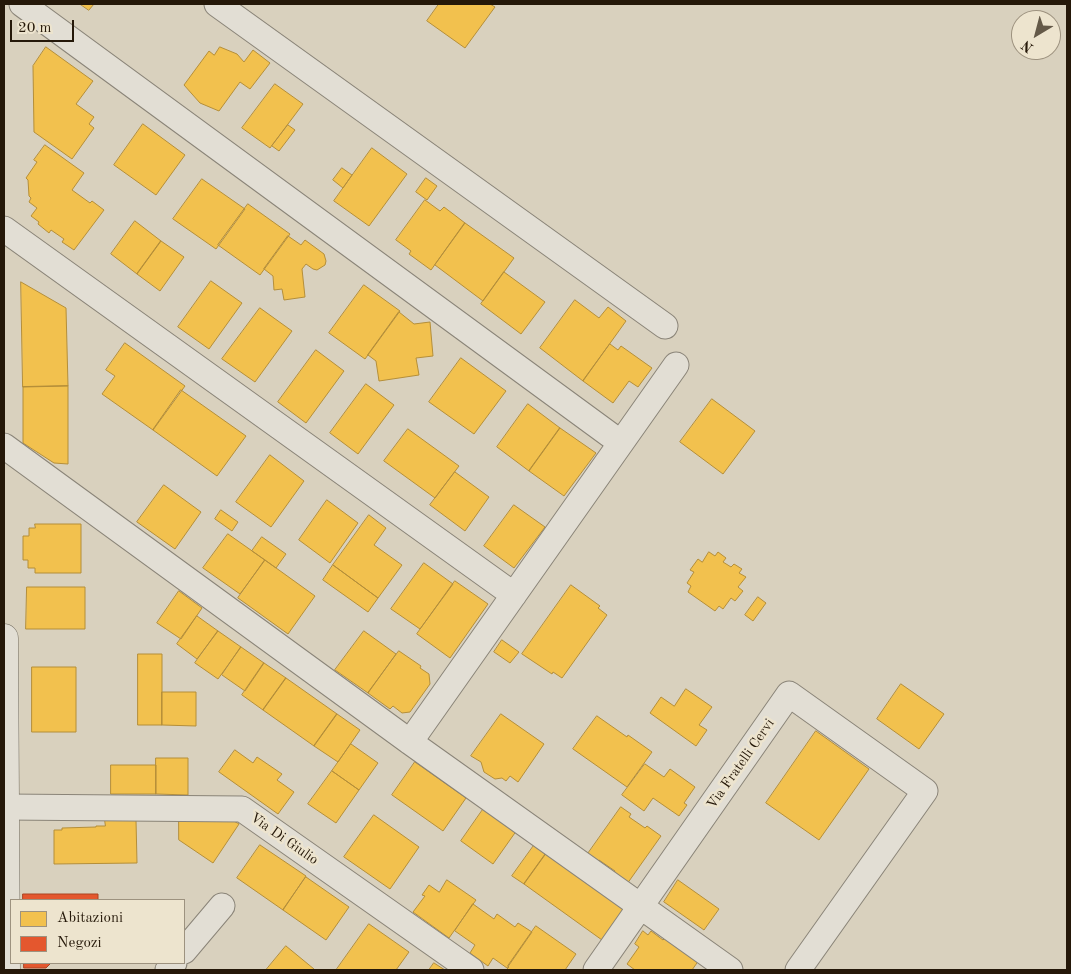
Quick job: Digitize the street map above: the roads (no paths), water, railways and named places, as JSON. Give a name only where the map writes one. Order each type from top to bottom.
[{"type":"street","points":[[22,4],[621,443]]},
{"type":"street","points":[[217,4],[665,326]]},
{"type":"street","points":[[4,229],[514,595]]},
{"type":"street","points":[[410,742],[676,365]]},
{"type":"street","points":[[4,446],[410,742],[730,970]]},
{"type":"street","points":[[4,638],[4,913],[6,970]]},
{"type":"street","name":"Via Fratelli Cervi","points":[[596,970],[642,907],[789,694],[924,791],[798,970]]},
{"type":"street","name":"Via Di Giulio","points":[[5,791],[242,809],[471,970]]},
{"type":"street","points":[[185,950],[222,906]]}]
